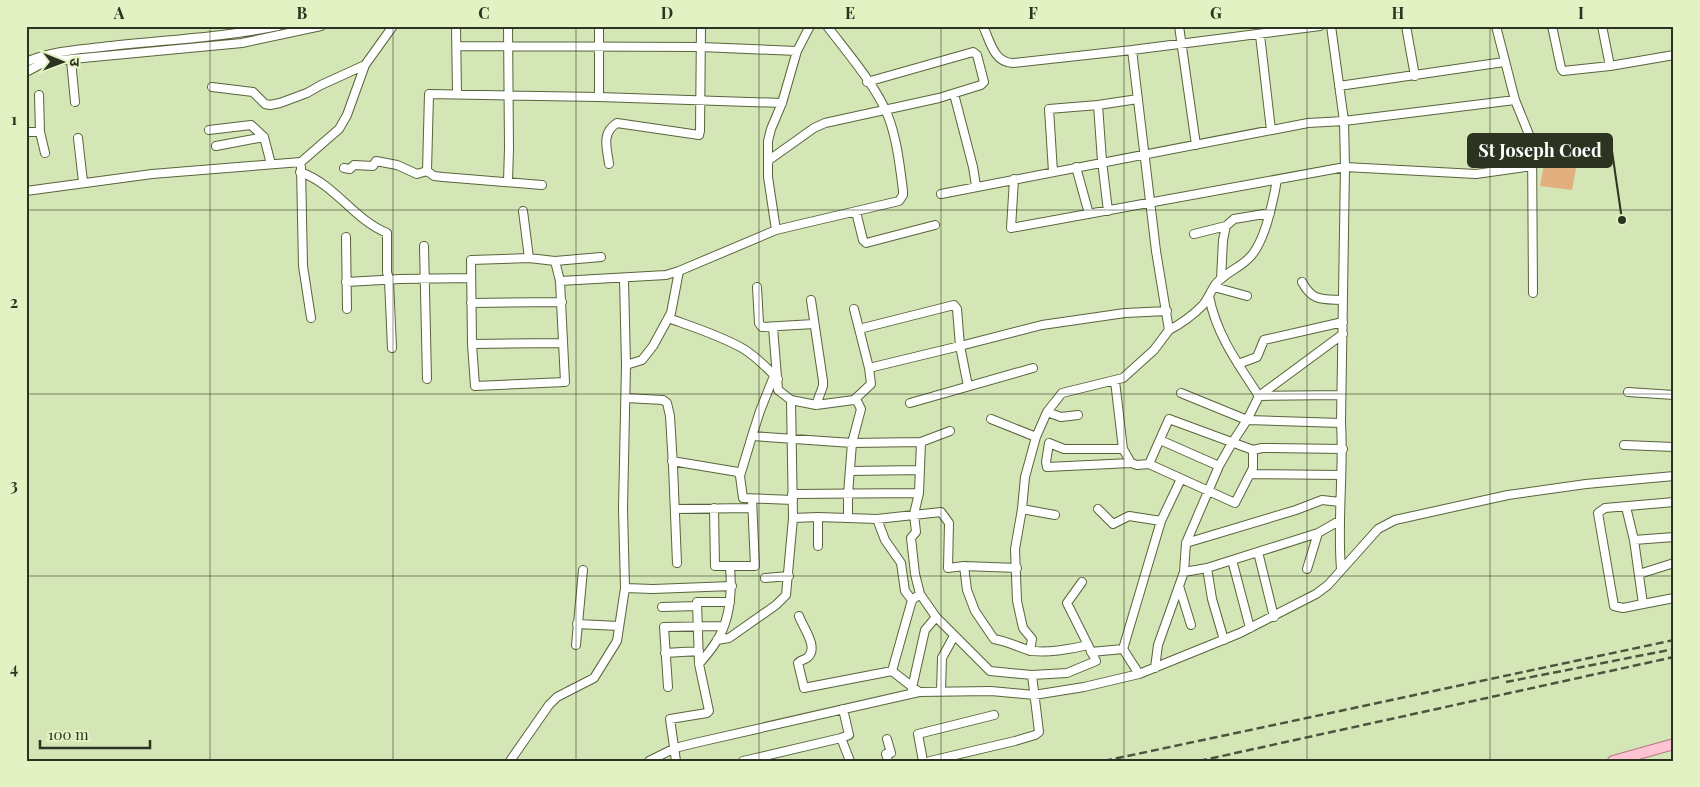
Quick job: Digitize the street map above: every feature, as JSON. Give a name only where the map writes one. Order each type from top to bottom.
[{"type":"main road","points":[[1613,761],[1674,744]]},
{"type":"street","points":[[26,62],[66,52],[136,43],[237,34],[278,26]]},
{"type":"street","points":[[26,72],[45,62],[242,42],[321,26]]},
{"type":"street","points":[[26,191],[83,182],[301,162],[339,130],[347,115],[365,65],[393,26]]},
{"type":"street","points":[[456,26],[457,94]]},
{"type":"street","points":[[508,26],[508,181]]},
{"type":"street","points":[[599,26],[599,97]]},
{"type":"street","points":[[609,164],[606,139],[611,127],[617,123],[699,135],[701,26]]},
{"type":"street","points":[[776,230],[768,176],[768,142],[797,51],[810,26]]},
{"type":"street","points":[[560,281],[624,279],[666,275],[776,230],[896,202],[903,195],[894,139],[884,110],[867,82],[827,26]]},
{"type":"street","points":[[983,26],[998,57],[1002,62],[1007,63],[1260,35],[1320,26]]},
{"type":"street","points":[[1179,26],[1196,144]]},
{"type":"street","points":[[1331,26],[1344,121],[1345,168],[1341,394],[1343,449],[1340,475],[1339,521],[1341,569]]},
{"type":"street","points":[[1406,26],[1415,76]]},
{"type":"street","points":[[1496,26],[1515,100],[1532,142],[1533,293]]},
{"type":"street","points":[[1552,26],[1563,71],[1610,66],[1674,55]]},
{"type":"street","points":[[1602,26],[1610,66]]},
{"type":"street","points":[[1260,35],[1271,130]]},
{"type":"street","points":[[457,46],[701,47],[797,51]]},
{"type":"street","points":[[1132,50],[1146,154],[1156,252],[1170,330]]},
{"type":"street","points":[[769,160],[814,128],[825,123],[954,94],[983,84],[976,53],[867,82]]},
{"type":"street","points":[[71,60],[75,102]]},
{"type":"street","points":[[1339,86],[1504,62]]},
{"type":"street","points":[[212,87],[253,92],[265,104],[270,105],[299,96],[365,65]]},
{"type":"street","points":[[428,171],[429,94],[782,103]]},
{"type":"street","points":[[954,94],[973,167],[976,186]]},
{"type":"street","points":[[39,95],[40,132],[45,153]]},
{"type":"street","points":[[1053,172],[1049,109],[1138,99]]},
{"type":"street","points":[[941,194],[1102,161],[1308,123],[1344,121],[1515,100]]},
{"type":"street","points":[[1098,105],[1108,211]]},
{"type":"street","points":[[209,130],[251,125],[264,137],[271,164]]},
{"type":"street","points":[[26,132],[40,132]]},
{"type":"street","points":[[216,146],[264,137]]},
{"type":"street","points":[[78,138],[83,182]]},
{"type":"street","points":[[344,168],[350,170],[354,165],[373,166],[376,161],[397,165],[417,174],[428,171]]},
{"type":"street","points":[[301,162],[303,266],[310,318]]},
{"type":"street","points":[[1014,179],[1011,228],[1345,168],[1476,174],[1532,166]]},
{"type":"street","points":[[1076,167],[1089,214]]},
{"type":"street","points":[[428,171],[434,176],[542,185]]},
{"type":"street","points":[[300,172],[311,175],[333,190],[359,215],[377,229],[386,233],[392,348]]},
{"type":"street","points":[[1030,650],[1032,639],[1023,628],[1017,601],[1015,549],[1025,478],[1036,438],[1047,412],[1062,393],[1123,378],[1154,350],[1170,330],[1185,322],[1203,304],[1224,275],[1248,260],[1254,252],[1270,212],[1277,180]]},
{"type":"street","points":[[523,211],[529,258]]},
{"type":"street","points":[[856,212],[863,240],[866,243],[935,226]]},
{"type":"street","points":[[1194,234],[1226,226],[1234,219],[1270,212]]},
{"type":"street","points":[[1221,279],[1223,240],[1226,226]]},
{"type":"street","points":[[346,237],[346,309]]},
{"type":"street","points":[[424,246],[427,379]]},
{"type":"street","points":[[555,261],[560,281],[562,302],[562,343],[565,382],[475,386],[470,260],[529,258],[555,261],[601,257]]},
{"type":"street","points":[[626,365],[642,360],[653,346],[671,313],[679,271]]},
{"type":"street","points":[[346,282],[471,278]]},
{"type":"street","points":[[510,761],[549,705],[557,697],[594,678],[617,641],[625,588],[623,509],[626,398],[624,279]]},
{"type":"street","points":[[1302,282],[1310,295],[1316,298],[1343,300]]},
{"type":"street","points":[[1214,287],[1247,296]]},
{"type":"street","points":[[757,288],[760,326],[814,324]]},
{"type":"street","points":[[1209,296],[1218,328],[1238,364],[1260,396]]},
{"type":"street","points":[[811,300],[823,381],[816,405]]},
{"type":"street","points":[[471,303],[562,302]]},
{"type":"street","points":[[859,330],[954,305],[957,309],[960,346],[968,386]]},
{"type":"street","points":[[773,327],[778,390],[791,400],[816,405],[854,400],[871,384],[869,368],[854,309]]},
{"type":"street","points":[[869,368],[1042,324],[1125,313],[1167,311]]},
{"type":"street","points":[[668,318],[710,333],[743,348],[776,378]]},
{"type":"street","points":[[1238,364],[1257,357],[1264,340],[1343,322]]},
{"type":"street","points":[[1154,668],[1158,645],[1184,572],[1186,543],[1219,466],[1232,443],[1260,396],[1343,334]]},
{"type":"street","points":[[472,344],[562,343]]},
{"type":"street","points":[[910,403],[1033,368]]},
{"type":"street","points":[[752,504],[743,498],[740,476],[760,410],[776,378]]},
{"type":"street","points":[[1115,381],[1123,449],[1131,463]]},
{"type":"street","points":[[1628,392],[1674,395]]},
{"type":"street","points":[[1181,393],[1247,420],[1341,423]]},
{"type":"street","points":[[1260,396],[1341,394]]},
{"type":"street","points":[[626,398],[663,400],[667,403],[670,416],[676,562]]},
{"type":"street","points":[[717,640],[729,638],[776,605],[786,595],[793,518],[791,400]]},
{"type":"street","points":[[848,518],[852,443],[861,409],[857,401],[854,400]]},
{"type":"street","points":[[1047,412],[1061,417],[1078,415]]},
{"type":"street","points":[[991,419],[1064,449],[1123,449]]},
{"type":"street","points":[[1149,464],[1169,419],[1253,450],[1262,448],[1343,449]]},
{"type":"street","points":[[752,436],[852,443],[921,442],[950,431]]},
{"type":"street","points":[[1160,440],[1219,466]]},
{"type":"street","points":[[921,442],[919,493],[914,514],[916,532],[911,538],[915,574],[920,594],[936,618],[990,671],[1032,675],[1067,673],[1093,664],[1096,661],[1067,603],[1082,582]]},
{"type":"street","points":[[1049,443],[1047,467],[1123,462],[1136,465],[1149,464],[1235,503],[1251,474],[1253,450]]},
{"type":"street","points":[[1624,445],[1674,447]]},
{"type":"street","points":[[672,462],[738,472],[740,476]]},
{"type":"street","points":[[850,471],[920,470]]},
{"type":"street","points":[[1251,474],[1340,475]]},
{"type":"street","points":[[649,761],[674,748],[916,690],[991,691],[1034,695],[1139,674],[1224,640],[1274,617],[1316,594],[1328,585],[1378,529],[1395,520],[1508,495],[1586,484],[1674,476]]},
{"type":"street","points":[[1139,674],[1123,649],[1161,521],[1181,479]]},
{"type":"street","points":[[675,509],[714,508],[792,497],[919,493]]},
{"type":"street","points":[[1186,543],[1296,510],[1322,500],[1340,502]]},
{"type":"street","points":[[1674,502],[1605,508],[1598,513],[1615,607],[1623,608],[1674,598]]},
{"type":"street","points":[[714,508],[715,566],[755,566],[752,504]]},
{"type":"street","points":[[1626,507],[1634,540],[1643,604]]},
{"type":"street","points":[[1022,509],[1055,515]]},
{"type":"street","points":[[1098,509],[1113,524],[1129,516],[1161,521]]},
{"type":"street","points":[[793,518],[877,519],[941,512],[948,523],[948,568],[964,566],[1017,568]]},
{"type":"street","points":[[818,517],[818,546]]},
{"type":"street","points":[[877,519],[885,540],[901,564],[905,591],[912,600]]},
{"type":"street","points":[[1184,572],[1207,568],[1318,534],[1339,521]]},
{"type":"street","points":[[1308,569],[1318,534]]},
{"type":"street","points":[[1634,540],[1674,537]]},
{"type":"street","points":[[1258,552],[1274,617]]},
{"type":"street","points":[[1232,560],[1250,628]]},
{"type":"street","points":[[1639,574],[1674,563]]},
{"type":"street","points":[[964,566],[967,590],[975,612],[994,639],[1004,640],[1030,650],[1123,649]]},
{"type":"street","points":[[699,664],[717,640],[723,626],[730,602],[732,586],[730,567]]},
{"type":"street","points":[[1207,568],[1214,605],[1224,640]]},
{"type":"street","points":[[576,645],[583,570]]},
{"type":"street","points":[[765,578],[789,576]]},
{"type":"street","points":[[625,588],[653,590],[732,586]]},
{"type":"street","points":[[1179,586],[1191,624]]},
{"type":"street","points":[[892,671],[912,600],[920,594]]},
{"type":"street","points":[[676,761],[670,720],[709,711],[699,664],[697,602],[730,602]]},
{"type":"street","points":[[662,607],[697,606]]},
{"type":"street","points":[[799,616],[811,641],[810,655],[808,658],[798,662],[804,688],[892,671],[916,690]]},
{"type":"street","points":[[916,690],[925,630],[936,618]]},
{"type":"street","points":[[578,624],[619,626]]},
{"type":"street","points":[[668,687],[664,627],[723,626]]},
{"type":"street","points":[[941,691],[942,658],[954,636]]},
{"type":"street","points":[[665,653],[699,651]]},
{"type":"street","points":[[930,761],[1035,735],[1039,732],[1032,675]]},
{"type":"street","points":[[743,761],[761,759],[849,736],[843,709]]},
{"type":"street","points":[[923,761],[918,734],[994,715]]},
{"type":"street","points":[[841,738],[850,761]]},
{"type":"street","points":[[887,739],[891,754],[886,754],[888,761]]},
{"type":"shaded area","points":[[1544,164],[1576,168],[1572,190],[1540,186]]},
{"type":"railway","points":[[1104,761],[1674,640]]},
{"type":"railway","points":[[1506,682],[1674,649]]},
{"type":"railway","points":[[1199,761],[1674,657]]},
{"type":"place","name":"St Joseph Coed","points":[[1622,220]]}]
